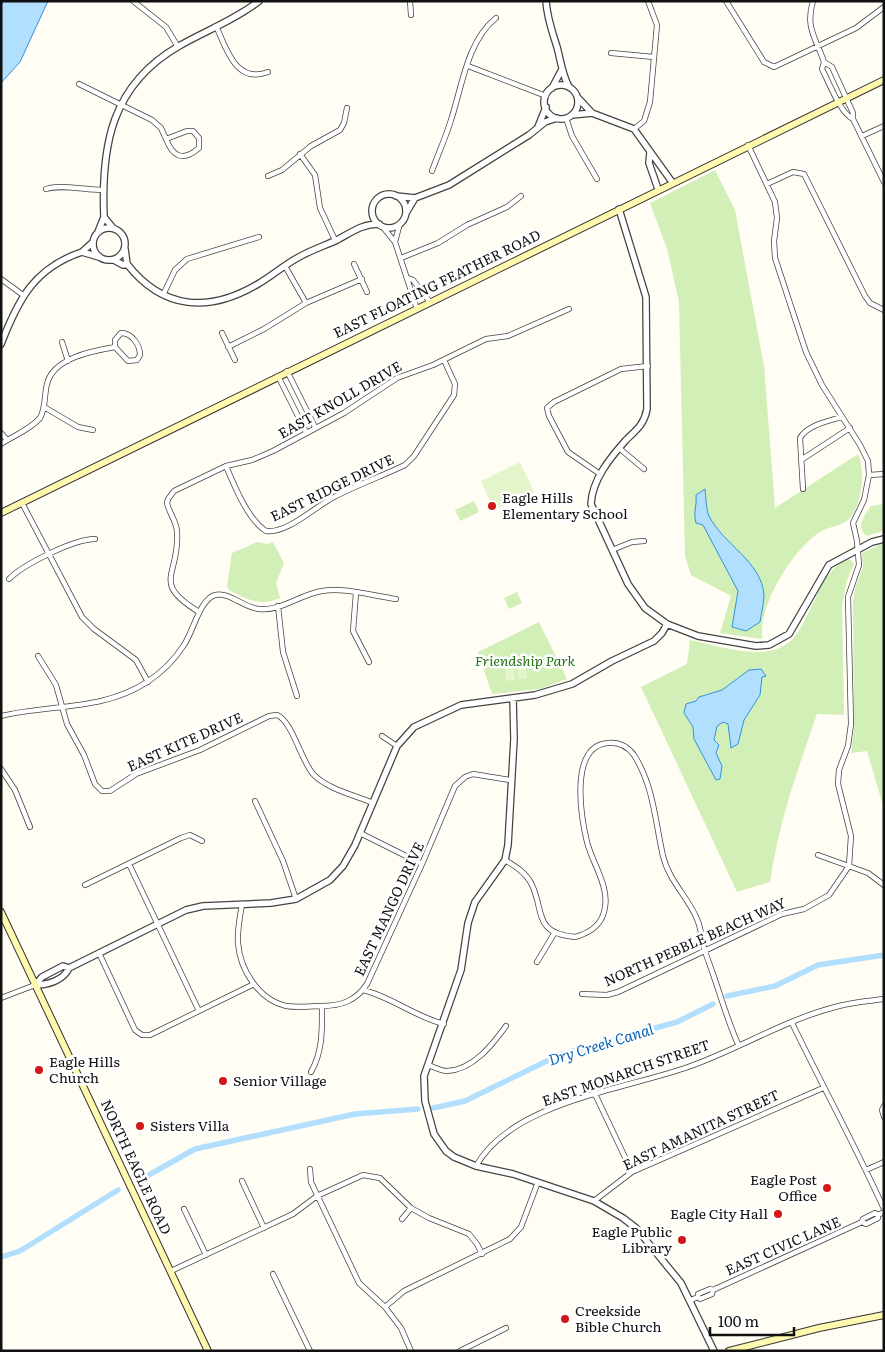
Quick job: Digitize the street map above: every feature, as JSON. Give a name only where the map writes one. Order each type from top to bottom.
[{"type":"main road","name":"EAST FLOATING FEATHER ROAD","points":[[1,514],[287,371],[884,80]]},
{"type":"main road","name":"NORTH EAGLE ROAD","points":[[1,912],[208,1351]]},
{"type":"main road","points":[[734,1350],[819,1328],[884,1315]]},
{"type":"street","points":[[133,1],[166,27],[178,47]]},
{"type":"street","points":[[1,344],[23,295],[47,271],[82,252],[93,242],[104,217],[102,190],[105,153],[120,105],[130,90],[148,70],[178,47],[259,1]]},
{"type":"street","points":[[410,1],[411,15]]},
{"type":"street","points":[[546,1],[549,23],[561,70],[570,87],[592,113],[634,129],[672,182]]},
{"type":"street","points":[[634,129],[644,121],[649,109],[656,18],[648,1]]},
{"type":"street","points":[[726,1],[749,39],[769,66],[779,66],[856,28],[884,7]]},
{"type":"street","points":[[813,1],[809,20],[811,31],[824,62],[832,67],[853,113],[853,118],[884,182]]},
{"type":"street","points":[[432,171],[450,126],[459,89],[482,32],[496,18]]},
{"type":"street","points":[[216,26],[238,69],[252,75],[268,72]]},
{"type":"street","points":[[611,53],[654,57]]},
{"type":"street","points":[[824,62],[822,69],[847,116],[853,118]]},
{"type":"street","points":[[468,66],[546,96]]},
{"type":"street","points":[[537,128],[546,107],[546,96],[561,70]]},
{"type":"street","points":[[79,84],[152,120],[161,128],[170,151],[176,155],[183,156],[194,152],[200,143],[199,138],[193,131],[187,131],[166,139]]},
{"type":"street","points":[[552,88],[561,85],[570,87]]},
{"type":"street","points":[[568,117],[577,108],[578,98]]},
{"type":"street","points":[[546,107],[552,116],[558,118]]},
{"type":"street","points":[[268,176],[282,170],[300,154],[340,130],[344,123],[347,108]]},
{"type":"street","points":[[363,225],[378,198],[385,195],[415,198],[449,185],[545,122],[592,113]]},
{"type":"street","points":[[568,117],[572,136],[597,179]]},
{"type":"street","points":[[862,136],[884,126]]},
{"type":"street","name":"NORTH PEBBLE BEACH WAY","points":[[582,994],[594,996],[618,992],[782,914],[818,902],[834,889],[849,866],[852,836],[838,784],[839,770],[848,746],[851,724],[848,596],[859,565],[853,523],[864,500],[869,476],[864,452],[811,364],[775,258],[776,210],[768,184],[748,145]]},
{"type":"street","points":[[650,152],[649,163],[658,189]]},
{"type":"street","points":[[300,154],[314,175],[320,208],[335,240]]},
{"type":"street","points":[[768,184],[793,172],[804,174],[865,296],[870,303],[884,310]]},
{"type":"street","points":[[46,189],[57,186],[77,190],[102,190]]},
{"type":"street","points":[[396,196],[404,204],[405,214]]},
{"type":"street","points":[[401,258],[438,243],[470,223],[507,206],[521,196]]},
{"type":"street","points":[[395,242],[400,223],[415,198]]},
{"type":"street","points":[[619,209],[646,297],[648,366],[646,417],[636,431],[619,448],[600,474],[592,494],[591,504],[635,597],[645,608],[667,624],[698,636],[756,646],[779,641],[789,634],[796,625],[820,577],[829,565],[858,549],[884,539]]},
{"type":"street","points":[[372,211],[380,225],[395,242],[408,278],[407,284],[417,309]]},
{"type":"street","points":[[104,217],[125,239],[127,264]]},
{"type":"street","points":[[82,252],[127,264],[141,280],[163,295],[186,303],[219,302],[239,294],[298,257],[363,225],[393,227],[400,223]]},
{"type":"street","points":[[98,232],[107,228],[113,228]]},
{"type":"street","points":[[163,295],[175,270],[193,255],[259,236]]},
{"type":"street","points":[[93,242],[99,257]]},
{"type":"street","points":[[114,260],[125,249]]},
{"type":"street","points":[[354,264],[368,292]]},
{"type":"street","points":[[285,266],[306,304]]},
{"type":"street","points":[[408,278],[412,280],[430,302]]},
{"type":"street","points":[[1,279],[23,295]]},
{"type":"street","points":[[228,347],[264,329],[306,304],[362,279]]},
{"type":"street","name":"EAST KNOLL DRIVE","points":[[200,612],[180,601],[172,587],[178,534],[168,507],[168,498],[174,491],[226,466],[263,456],[344,413],[397,378],[444,360],[486,339],[508,336],[569,308]]},
{"type":"street","points":[[127,333],[138,347],[140,355],[137,360],[128,361],[115,347],[114,340],[117,336],[127,333]]},
{"type":"street","points":[[222,333],[235,360]]},
{"type":"street","points":[[62,342],[68,361]]},
{"type":"street","points":[[1,444],[36,423],[44,407],[47,383],[51,372],[60,364],[115,347]]},
{"type":"street","name":"EAST RIDGE DRIVE","points":[[226,466],[240,499],[259,525],[266,531],[274,531],[307,515],[331,498],[405,465],[414,456],[454,395],[455,384],[444,360]]},
{"type":"street","points":[[600,474],[568,452],[549,416],[548,408],[554,402],[621,369],[648,366]]},
{"type":"street","points":[[287,371],[315,427]]},
{"type":"street","points":[[278,376],[306,432]]},
{"type":"street","points":[[44,407],[78,427],[93,430]]},
{"type":"street","points":[[803,489],[799,444],[803,432],[842,417]]},
{"type":"street","points":[[801,460],[850,428]]},
{"type":"street","points":[[1,433],[7,440]]},
{"type":"street","points":[[619,448],[644,469]]},
{"type":"street","points":[[869,476],[884,474]]},
{"type":"street","points":[[22,503],[82,617],[94,629],[136,660],[148,682]]},
{"type":"street","points":[[9,580],[20,570],[80,540],[95,539]]},
{"type":"street","points":[[612,550],[623,545],[644,541]]},
{"type":"street","points":[[1,716],[102,702],[148,682],[179,652],[191,635],[207,599],[215,594],[228,596],[241,604],[260,609],[278,606],[323,591],[356,593],[396,599]]},
{"type":"street","points":[[356,593],[353,631],[369,662]]},
{"type":"street","points":[[278,606],[283,652],[297,696]]},
{"type":"street","points":[[1,998],[35,985],[42,977],[63,966],[70,968],[186,910],[203,906],[296,899],[330,880],[343,866],[360,833],[397,746],[414,727],[450,709],[472,702],[513,698],[553,691],[572,684],[654,641],[667,624]]},
{"type":"street","points":[[38,656],[56,685],[63,706]]},
{"type":"street","points":[[513,698],[514,739],[510,780],[508,845],[505,860],[475,902],[468,923],[461,970],[444,1024],[428,1065],[424,1086],[427,1111],[434,1134],[446,1151],[476,1166],[513,1174],[594,1201],[636,1228],[681,1283],[691,1300],[714,1351]]},
{"type":"street","name":"EAST KITE DRIVE","points":[[63,706],[67,724],[84,755],[95,784],[102,791],[112,790],[136,774],[200,750],[269,716],[279,715],[300,753],[315,775],[325,783],[373,803]]},
{"type":"street","points":[[382,736],[397,746]]},
{"type":"street","points":[[505,860],[516,867],[530,882],[541,917],[554,932],[565,936],[580,936],[595,927],[602,917],[606,898],[587,842],[583,821],[581,786],[585,759],[592,750],[600,745],[615,743],[627,747],[647,781],[654,800],[664,857],[675,884],[697,918],[726,1018],[738,1044]]},
{"type":"street","points":[[1,769],[14,790],[30,827]]},
{"type":"street","name":"EAST MANGO DRIVE","points":[[242,904],[238,942],[241,959],[254,984],[268,998],[286,1006],[343,1004],[363,990],[422,864],[455,786],[459,781],[473,774],[510,780]]},
{"type":"street","points":[[255,801],[283,861],[296,899]]},
{"type":"street","points":[[360,833],[422,864]]},
{"type":"street","points":[[85,885],[190,835],[202,841]]},
{"type":"street","points":[[818,855],[868,873],[884,885]]},
{"type":"street","points":[[129,864],[199,1011]]},
{"type":"street","points":[[537,962],[554,932]]},
{"type":"street","points":[[99,954],[136,1030],[142,1035],[150,1035],[254,984]]},
{"type":"street","points":[[363,990],[374,993],[432,1021],[444,1024]]},
{"type":"street","name":"EAST MONARCH STREET","points":[[476,1166],[483,1153],[506,1131],[567,1103],[688,1067],[738,1044],[838,1006],[884,999]]},
{"type":"street","points":[[312,1072],[322,1041],[322,1006]]},
{"type":"street","points":[[792,1023],[833,1108],[846,1126],[884,1210]]},
{"type":"street","points":[[428,1065],[448,1071],[476,1059],[492,1046],[506,1026]]},
{"type":"street","name":"EAST AMANITA STREET","points":[[594,1201],[632,1172],[823,1088]]},
{"type":"street","points":[[595,1094],[632,1172]]},
{"type":"street","points":[[884,1106],[884,1117]]},
{"type":"street","points":[[866,1170],[884,1162]]},
{"type":"street","points":[[310,1170],[311,1182],[359,1283],[385,1307],[401,1328],[411,1351]]},
{"type":"street","points":[[171,1271],[293,1214],[318,1196],[353,1179],[372,1176],[386,1183],[411,1208],[429,1218],[469,1234],[478,1244],[482,1254]]},
{"type":"street","points":[[242,1181],[264,1228]]},
{"type":"street","points":[[385,1307],[404,1291],[504,1244],[516,1234],[538,1182]]},
{"type":"street","points":[[402,1219],[411,1208]]},
{"type":"street","points":[[184,1209],[206,1255]]},
{"type":"street","name":"EAST CIVIC LANE","points":[[691,1300],[698,1297],[700,1299],[712,1294],[713,1290],[862,1222],[863,1219],[875,1213],[878,1215],[884,1210]]},
{"type":"street","points":[[273,1274],[310,1351]]},
{"type":"street","points":[[460,1351],[506,1328]]},
{"type":"green space","points":[[715,170],[735,210],[764,366],[775,508],[858,454],[862,470],[861,489],[853,514],[845,522],[823,530],[809,540],[788,565],[779,580],[765,611],[762,639],[720,633],[731,596],[691,575],[685,556],[679,302],[667,249],[650,203]]},
{"type":"green space","points":[[520,462],[534,492],[494,510],[481,481]]},
{"type":"green space","points":[[474,501],[479,512],[460,521],[455,510]]},
{"type":"green space","points":[[884,504],[884,531],[866,536],[861,525],[864,517],[871,506]]},
{"type":"green space","points":[[257,542],[267,544],[273,542],[284,563],[276,583],[280,598],[273,601],[253,601],[229,590],[227,586],[232,553]]},
{"type":"green space","points":[[884,543],[884,809],[867,751],[851,753],[854,728],[853,602],[855,588],[863,567],[862,553]]},
{"type":"green space","points":[[847,559],[851,560],[854,564],[847,580],[842,605],[844,715],[817,714],[778,838],[770,882],[737,892],[641,687],[687,664],[690,640],[731,649],[760,652],[774,650],[786,644],[799,631],[828,575]]},
{"type":"green space","points":[[517,592],[522,603],[509,609],[504,598]]},
{"type":"green space","name":"Friendship Park","points":[[539,622],[567,679],[540,689],[492,694],[478,652]]},
{"type":"green space","points":[[516,659],[525,659],[527,678],[518,679]]},
{"type":"green space","points":[[513,660],[515,680],[506,681],[504,661]]},
{"type":"water","points":[[4,1],[48,1],[20,62],[1,83],[1,6]]},
{"type":"water","points":[[705,489],[709,516],[715,526],[749,563],[762,583],[764,598],[760,622],[746,631],[732,627],[738,591],[703,525],[696,523],[696,495]]},
{"type":"water","points":[[761,669],[766,676],[762,677],[760,695],[744,720],[738,744],[731,748],[728,724],[723,722],[717,726],[714,740],[719,745],[716,753],[722,766],[720,779],[716,780],[694,739],[693,727],[684,713],[686,704],[696,701],[699,697],[722,690],[749,670]]},
{"type":"waterway","name":"Dry Creek Canal","points":[[727,996],[775,986],[818,965],[884,955]]},
{"type":"waterway","name":"Dry Creek Canal","points":[[433,1108],[465,1101],[559,1055],[677,1022],[713,1004]]},
{"type":"waterway","name":"Dry Creek Canal","points":[[140,1180],[195,1149],[355,1114],[418,1109]]},
{"type":"waterway","name":"Dry Creek Canal","points":[[1,1257],[20,1251],[118,1190]]},
{"type":"place","name":"Eagle Hills Elementary School","points":[[492,506]]},
{"type":"place","name":"Eagle Hills Church","points":[[39,1070]]},
{"type":"place","name":"Senior Village","points":[[223,1081]]},
{"type":"place","name":"Sisters Villa","points":[[140,1126]]},
{"type":"place","name":"Eagle Post Office","points":[[827,1188]]},
{"type":"place","name":"Eagle City Hall","points":[[778,1214]]},
{"type":"place","name":"Eagle Public Library","points":[[682,1240]]},
{"type":"place","name":"Creekside Bible Church","points":[[565,1319]]}]
